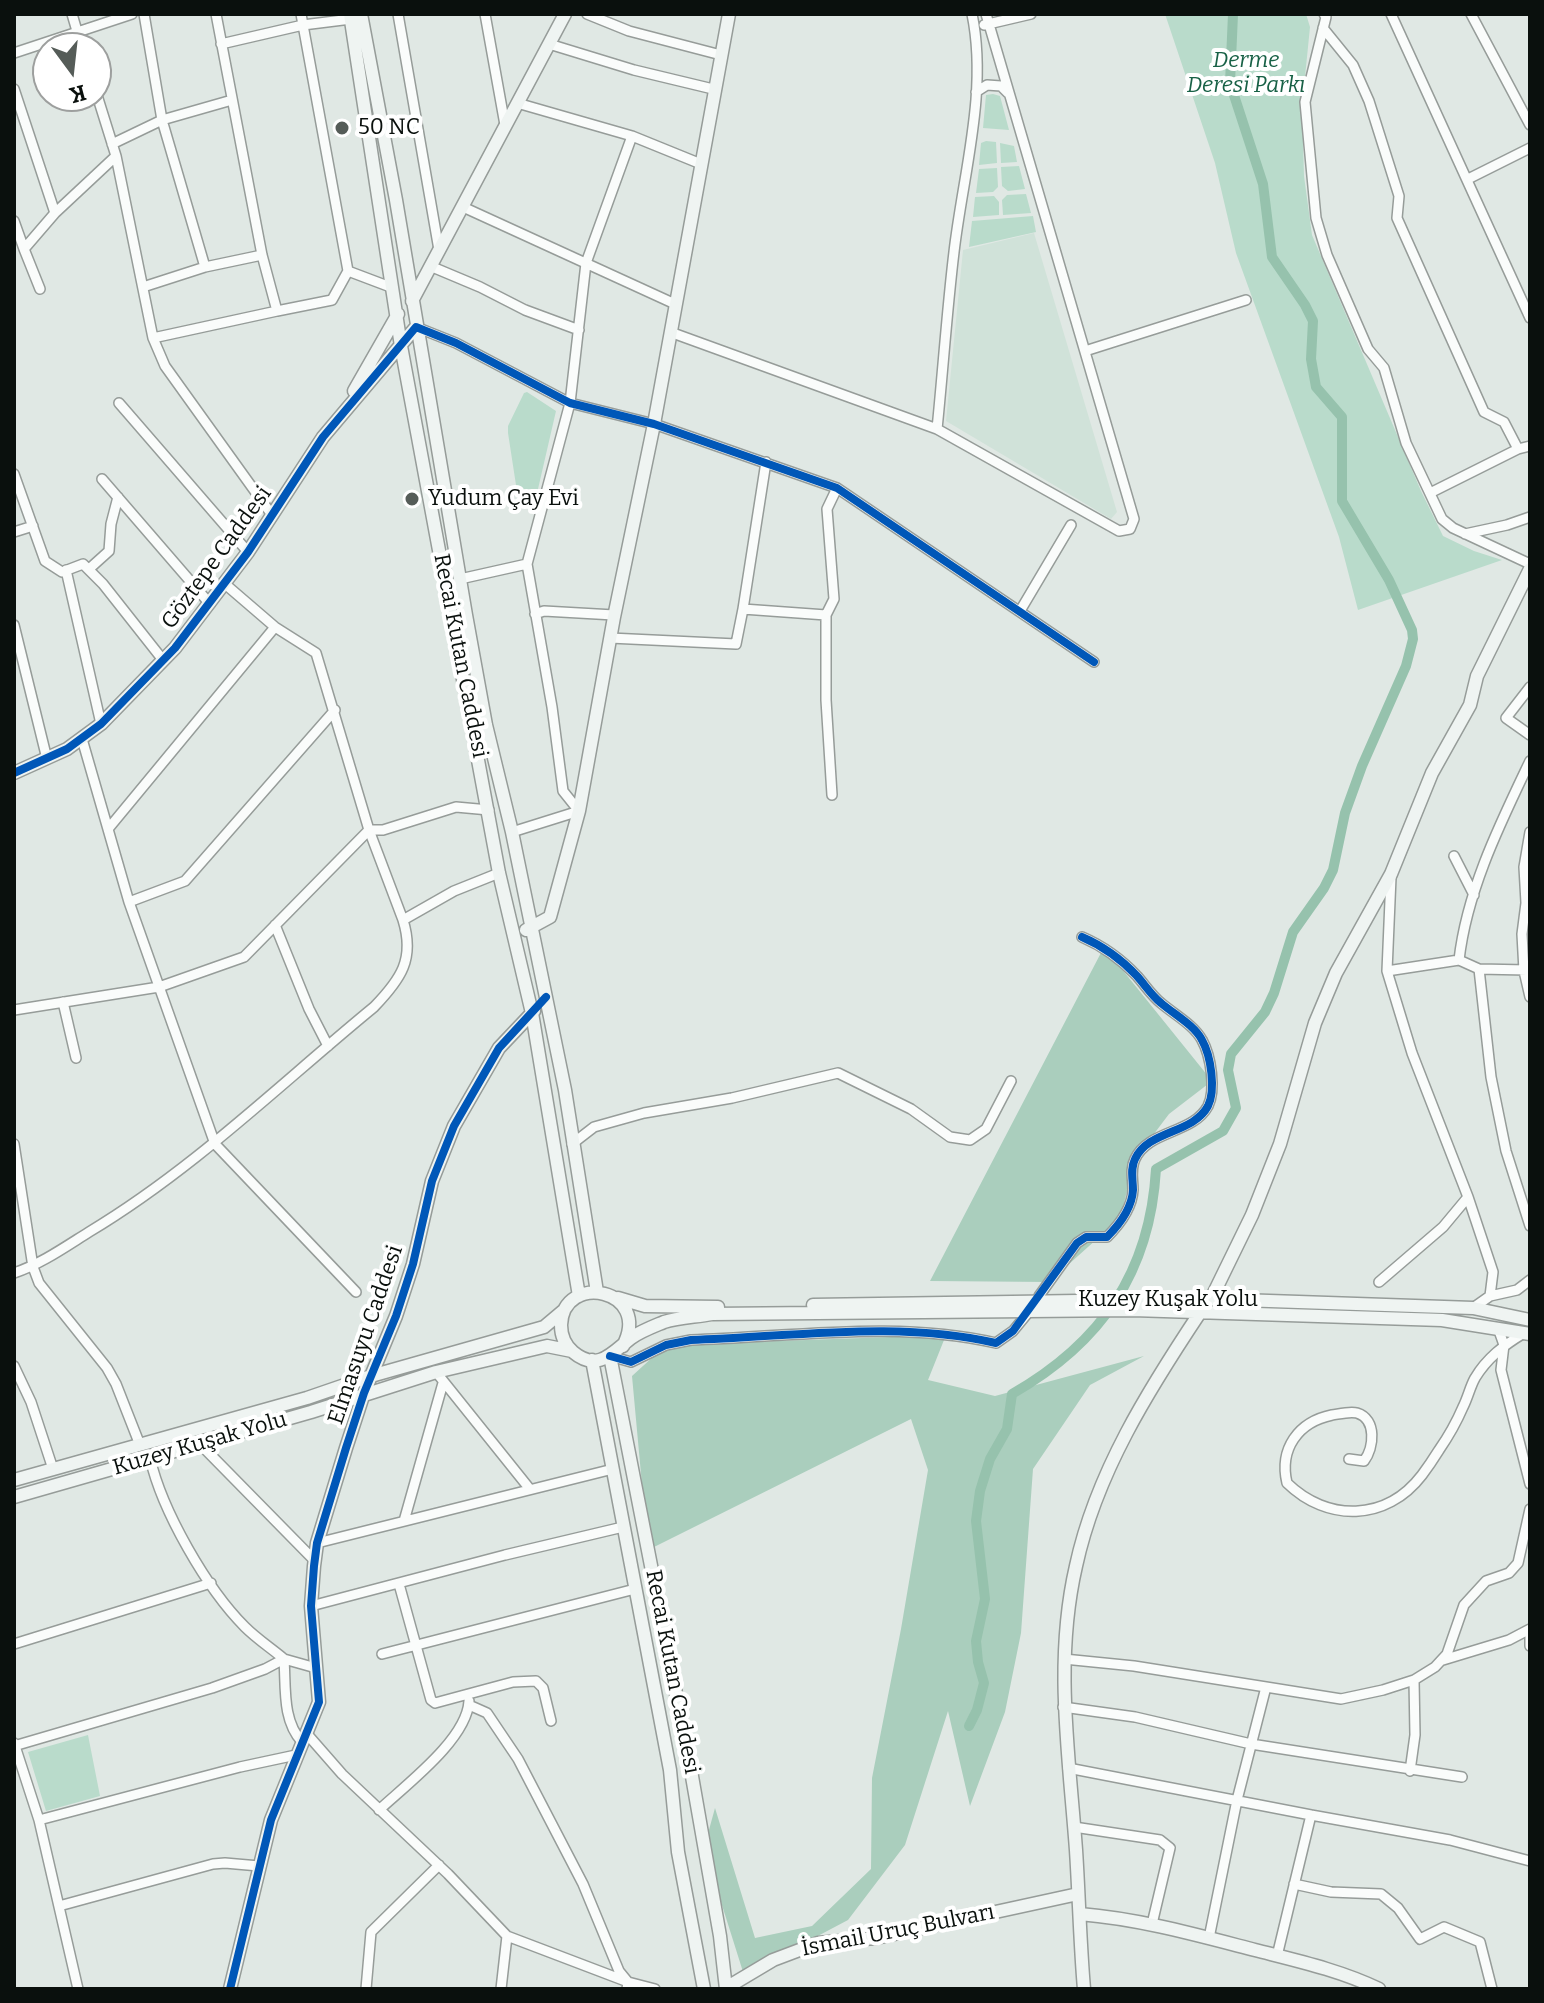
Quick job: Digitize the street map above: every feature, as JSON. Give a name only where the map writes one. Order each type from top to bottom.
[{"type":"main road","points":[[323,437],[364,377],[396,316],[412,301],[565,14]]},
{"type":"main road","points":[[515,932],[532,928],[550,917],[579,811],[729,14]]},
{"type":"main road","name":"Recai Kutan Caddesi","points":[[354,16],[401,346],[499,873],[532,1013],[579,1296]]},
{"type":"main road","name":"Recai Kutan Caddesi","points":[[354,16],[412,301],[486,725],[512,832],[565,1090],[597,1292]]},
{"type":"main road","name":"Göztepe Caddesi","points":[[14,773],[82,739],[101,724],[163,660],[248,552],[323,437],[416,327]]},
{"type":"main road","points":[[1211,1299],[1252,1215],[1280,1144],[1315,1023],[1336,973],[1391,874],[1432,773],[1470,705],[1477,676],[1530,567]]},
{"type":"main road","name":"Elmasuyu Caddesi","points":[[230,1989],[271,1820],[319,1702],[311,1606],[317,1543],[364,1393],[396,1316],[413,1264],[432,1181],[454,1126],[499,1048],[546,997]]},
{"type":"main road","points":[[597,1292],[615,1297],[628,1315],[628,1336],[623,1346],[610,1356],[592,1360],[572,1351],[561,1332],[565,1309],[579,1296],[597,1292]]},
{"type":"main road","name":"Kuzey Kuşak Yolu","points":[[615,1297],[645,1306],[669,1308],[1090,1305]]},
{"type":"main road","name":"Kuzey Kuşak Yolu","points":[[623,1346],[642,1331],[669,1320],[712,1314],[1136,1304],[1211,1299],[1473,1308],[1530,1320]]},
{"type":"main road","name":"Kuzey Kuşak Yolu","points":[[1136,1304],[1201,1311],[1442,1320],[1527,1333]]},
{"type":"main road","name":"Kuzey Kuşak Yolu","points":[[14,1480],[307,1398],[371,1376],[544,1327],[565,1309]]},
{"type":"main road","points":[[1084,1989],[1063,1707],[1064,1659],[1075,1567],[1096,1501],[1137,1411],[1201,1311]]},
{"type":"main road","name":"Kuzey Kuşak Yolu","points":[[14,1497],[311,1412],[364,1393],[439,1377],[547,1346],[572,1351]]},
{"type":"main road","name":"Recai Kutan Caddesi","points":[[610,1356],[692,1779],[720,1936],[726,1989]]},
{"type":"main road","name":"Recai Kutan Caddesi","points":[[592,1360],[670,1770],[678,1852],[704,1989]]},
{"type":"main road","name":"İsmail Uruç Bulvarı","points":[[726,1989],[773,1960],[818,1943],[876,1938],[1078,1894]]},
{"type":"main road","points":[[1080,1914],[1120,1917],[1308,1962],[1379,1989]]},
{"type":"street","points":[[72,14],[77,32],[132,14]]},
{"type":"street","points":[[144,14],[162,120],[205,267]]},
{"type":"street","points":[[216,14],[262,255],[277,311]]},
{"type":"street","points":[[153,338],[332,300],[348,271],[301,14]]},
{"type":"street","points":[[398,14],[439,250]]},
{"type":"street","points":[[485,14],[505,125]]},
{"type":"street","points":[[587,14],[629,31],[721,55]]},
{"type":"street","points":[[937,429],[954,251],[976,92],[977,60],[972,14]]},
{"type":"street","points":[[975,28],[988,18],[1031,14]]},
{"type":"street","points":[[1391,14],[1530,318]]},
{"type":"street","points":[[1471,14],[1530,125]]},
{"type":"street","points":[[1327,15],[1305,102],[1316,218],[1327,255],[1368,349],[1384,368],[1406,443],[1442,519],[1530,567]]},
{"type":"street","points":[[221,44],[354,16]]},
{"type":"street","points":[[670,332],[937,429],[1119,531],[1130,529],[1134,519],[988,18]]},
{"type":"street","points":[[1323,28],[1353,65],[1369,101],[1399,196],[1397,218],[1484,412],[1504,422],[1518,449]]},
{"type":"street","points":[[549,44],[634,70],[713,89]]},
{"type":"street","points":[[976,92],[987,85],[1001,86],[1010,96]]},
{"type":"street","points":[[14,89],[55,213]]},
{"type":"street","points":[[112,144],[162,120],[232,100]]},
{"type":"street","points":[[517,103],[632,136],[701,164]]},
{"type":"street","points":[[102,112],[116,156],[153,338],[165,366],[272,515]]},
{"type":"street","points":[[512,832],[579,811],[563,791],[527,564],[570,403],[586,263],[632,136]]},
{"type":"street","points":[[1468,179],[1530,148]]},
{"type":"street","points":[[24,249],[55,213],[116,156]]},
{"type":"street","points":[[463,207],[675,304]]},
{"type":"street","points":[[14,221],[40,289]]},
{"type":"street","points":[[143,287],[205,267],[262,255]]},
{"type":"street","points":[[430,266],[525,310],[579,330]]},
{"type":"street","points":[[348,271],[393,288]]},
{"type":"street","points":[[1085,351],[1246,300]]},
{"type":"street","points":[[416,327],[456,343],[570,403],[654,424],[837,488],[1094,662]]},
{"type":"street","points":[[119,403],[248,552]]},
{"type":"street","points":[[1430,493],[1530,446]]},
{"type":"street","points":[[610,638],[736,644],[766,462]]},
{"type":"street","points":[[14,474],[45,561],[62,572],[83,564],[89,569],[163,660]]},
{"type":"street","points":[[102,479],[210,604]]},
{"type":"street","points":[[832,795],[826,700],[826,615],[834,599],[827,509],[837,488]]},
{"type":"street","points":[[89,569],[109,551],[111,524],[118,497]]},
{"type":"street","points":[[1465,534],[1530,517]]},
{"type":"street","points":[[1020,611],[1071,525]]},
{"type":"street","points":[[14,532],[33,526]]},
{"type":"street","points":[[460,579],[527,564]]},
{"type":"street","points":[[66,570],[101,724]]},
{"type":"street","points":[[14,1273],[33,1267],[123,1212],[215,1144],[394,986],[403,970],[409,939],[369,830],[316,653],[275,627],[225,584]]},
{"type":"street","points":[[743,609],[826,615]]},
{"type":"street","points":[[535,614],[544,611],[614,615]]},
{"type":"street","points":[[14,625],[47,759]]},
{"type":"street","points":[[108,829],[275,627]]},
{"type":"street","points":[[1530,687],[1506,718],[1530,735]]},
{"type":"street","points":[[129,902],[185,881],[335,710]]},
{"type":"street","points":[[82,739],[129,902],[215,1144],[356,1292]]},
{"type":"street","points":[[1459,960],[1474,895],[1504,815],[1530,761]]},
{"type":"street","points":[[14,1010],[159,987],[244,957],[369,830],[383,830],[456,807],[489,810]]},
{"type":"street","points":[[1530,832],[1524,867],[1526,893],[1522,934],[1530,997]]},
{"type":"street","points":[[1454,856],[1474,895]]},
{"type":"street","points":[[403,920],[454,891],[499,873]]},
{"type":"street","points":[[1391,874],[1387,971],[1412,1053],[1468,1197],[1493,1272],[1490,1296]]},
{"type":"street","points":[[275,925],[309,1009],[328,1046]]},
{"type":"street","points":[[1039,1296],[1077,1243],[1086,1237],[1107,1237],[1118,1227],[1129,1207],[1135,1159],[1146,1144],[1207,1109],[1211,1095],[1212,1081],[1203,1040],[1104,947],[1082,937]]},
{"type":"street","points":[[1387,971],[1459,960],[1479,969],[1527,970]]},
{"type":"street","points":[[1479,969],[1491,1077],[1506,1151],[1530,1226]]},
{"type":"street","points":[[63,1002],[76,1058]]},
{"type":"street","points":[[572,1144],[594,1127],[644,1113],[732,1098],[838,1073],[911,1109],[950,1137],[970,1140],[986,1129],[1011,1081]]},
{"type":"street","points":[[14,1144],[33,1267],[39,1283],[107,1368],[140,1445]]},
{"type":"street","points":[[1379,1282],[1443,1227],[1468,1197]]},
{"type":"street","points":[[1473,1308],[1490,1296],[1517,1290],[1530,1280]]},
{"type":"street","points":[[610,1356],[631,1362],[666,1345],[691,1340],[856,1333],[946,1335],[996,1343],[1013,1331],[1027,1314]]},
{"type":"street","points":[[1498,1328],[1504,1345],[1501,1370],[1530,1484]]},
{"type":"street","points":[[1349,1459],[1364,1461],[1368,1455],[1372,1434],[1368,1421],[1358,1413],[1312,1420],[1294,1437],[1285,1454],[1287,1483],[1313,1502],[1350,1514],[1376,1508],[1389,1501],[1421,1476],[1448,1435],[1475,1378],[1504,1345],[1527,1333]]},
{"type":"street","points":[[14,1366],[31,1402],[53,1469]]},
{"type":"street","points":[[439,1377],[529,1488]]},
{"type":"street","points":[[404,1521],[439,1377]]},
{"type":"street","points":[[200,1444],[315,1561]]},
{"type":"street","points":[[150,1458],[156,1486],[174,1521],[211,1583],[244,1627],[284,1659],[316,1668]]},
{"type":"street","points":[[317,1543],[613,1469]]},
{"type":"street","points":[[1064,1659],[1134,1666],[1341,1699],[1383,1690],[1414,1680],[1447,1654],[1464,1605],[1486,1581],[1509,1573],[1518,1563],[1530,1509]]},
{"type":"street","points":[[311,1606],[623,1527]]},
{"type":"street","points":[[14,1644],[211,1583]]},
{"type":"street","points":[[399,1584],[431,1700],[435,1703],[469,1700],[513,1682],[536,1681],[543,1688],[551,1721]]},
{"type":"street","points":[[382,1654],[635,1589]]},
{"type":"street","points":[[1440,1662],[1509,1640],[1530,1629]]},
{"type":"street","points":[[1530,1637],[1530,1646]]},
{"type":"street","points":[[284,1659],[288,1717],[294,1733],[304,1738],[439,1865],[507,1936],[628,1985],[655,1989]]},
{"type":"street","points":[[78,1989],[39,1820],[14,1745],[212,1688],[284,1659]]},
{"type":"street","points":[[1410,1771],[1415,1735],[1414,1680]]},
{"type":"street","points":[[1209,1938],[1237,1800],[1266,1687]]},
{"type":"street","points":[[379,1810],[454,1739],[467,1716],[469,1700]]},
{"type":"street","points":[[469,1700],[487,1713],[518,1759],[571,1860],[628,1985]]},
{"type":"street","points":[[1063,1707],[1135,1717],[1251,1744],[1462,1777]]},
{"type":"street","points":[[39,1820],[296,1755]]},
{"type":"street","points":[[1068,1768],[1450,1840],[1530,1861]]},
{"type":"street","points":[[1277,1956],[1311,1815]]},
{"type":"street","points":[[1074,1827],[1160,1840],[1170,1848],[1152,1924]]},
{"type":"street","points":[[59,1906],[213,1864],[259,1866]]},
{"type":"street","points":[[366,1989],[371,1932],[439,1865]]},
{"type":"street","points":[[1294,1884],[1331,1892],[1381,1894],[1398,1908],[1420,1939],[1444,1927],[1480,1942],[1492,1989]]},
{"type":"street","points":[[501,1989],[507,1936]]},
{"type":"shaded area","points":[[1034,233],[1117,512],[1111,519],[946,421],[963,250]]},
{"type":"green space","name":"Derme Deresi Parkı","points":[[1165,14],[1306,14],[1310,27],[1302,107],[1304,176],[1312,235],[1443,536],[1502,560],[1358,610],[1339,537],[1236,253],[1215,163]]},
{"type":"green space","points":[[986,95],[1000,96],[1009,130],[983,128]]},
{"type":"green space","points":[[996,142],[997,163],[979,165],[981,143]]},
{"type":"green space","points":[[1000,143],[1014,146],[1017,162],[1001,163]]},
{"type":"green space","points":[[1019,166],[1025,189],[1008,191],[1002,186],[1001,167]]},
{"type":"green space","points":[[997,168],[998,187],[993,192],[976,193],[979,169]]},
{"type":"green space","points":[[1026,194],[1031,213],[1003,215],[1002,200],[1007,195]]},
{"type":"green space","points":[[994,196],[999,202],[999,215],[973,217],[975,197]]},
{"type":"green space","points":[[1033,216],[1036,232],[969,247],[972,221]]},
{"type":"green space","points":[[527,392],[556,411],[535,502],[518,498],[508,433],[508,426]]},
{"type":"green space","points":[[1104,947],[1212,1081],[1169,1114],[1135,1159],[1118,1227],[1098,1238],[1049,1282],[930,1281]]},
{"type":"green space","points":[[946,1335],[928,1380],[995,1396],[1144,1356],[1090,1385],[1033,1469],[1021,1633],[1005,1712],[970,1806],[948,1711],[905,1845],[848,1920],[744,1975],[704,1848],[715,1808],[755,1938],[812,1926],[871,1869],[872,1778],[928,1470],[911,1419],[648,1550],[632,1376],[666,1345]]},
{"type":"green space","points":[[88,1735],[100,1796],[46,1811],[28,1752]]},
{"type":"waterway","points":[[969,1726],[984,1683],[976,1641],[985,1599],[976,1521],[980,1491],[990,1459],[1007,1429],[1012,1394],[1071,1352],[1095,1328],[1115,1301],[1143,1241],[1152,1206],[1156,1169],[1223,1131],[1236,1108],[1228,1070],[1231,1054],[1265,1012],[1293,932],[1333,870],[1345,813],[1406,666],[1413,639],[1412,630],[1389,580],[1342,501],[1342,417],[1316,387],[1311,359],[1313,321],[1272,257],[1263,184],[1230,83],[1233,14]]},
{"type":"cycle path","points":[[14,773],[67,749],[101,724],[175,648],[248,552],[323,437],[416,327],[456,343],[570,403],[654,424],[837,488],[1094,662]]},
{"type":"cycle path","points":[[610,1356],[631,1362],[666,1345],[691,1340],[883,1331],[959,1336],[996,1343],[1013,1331],[1077,1243],[1086,1237],[1107,1237],[1121,1221],[1130,1203],[1133,1167],[1141,1150],[1150,1142],[1192,1122],[1201,1115],[1210,1099],[1210,1064],[1199,1035],[1158,1000],[1125,964],[1082,937]]},
{"type":"cycle path","points":[[230,1989],[271,1820],[319,1702],[311,1606],[314,1566],[317,1543],[346,1448],[364,1393],[396,1316],[413,1264],[432,1181],[454,1126],[499,1048],[546,997]]},
{"type":"place","name":"50 NC","points":[[342,128]]},
{"type":"place","name":"Yudum Çay Evi","points":[[412,499]]}]
